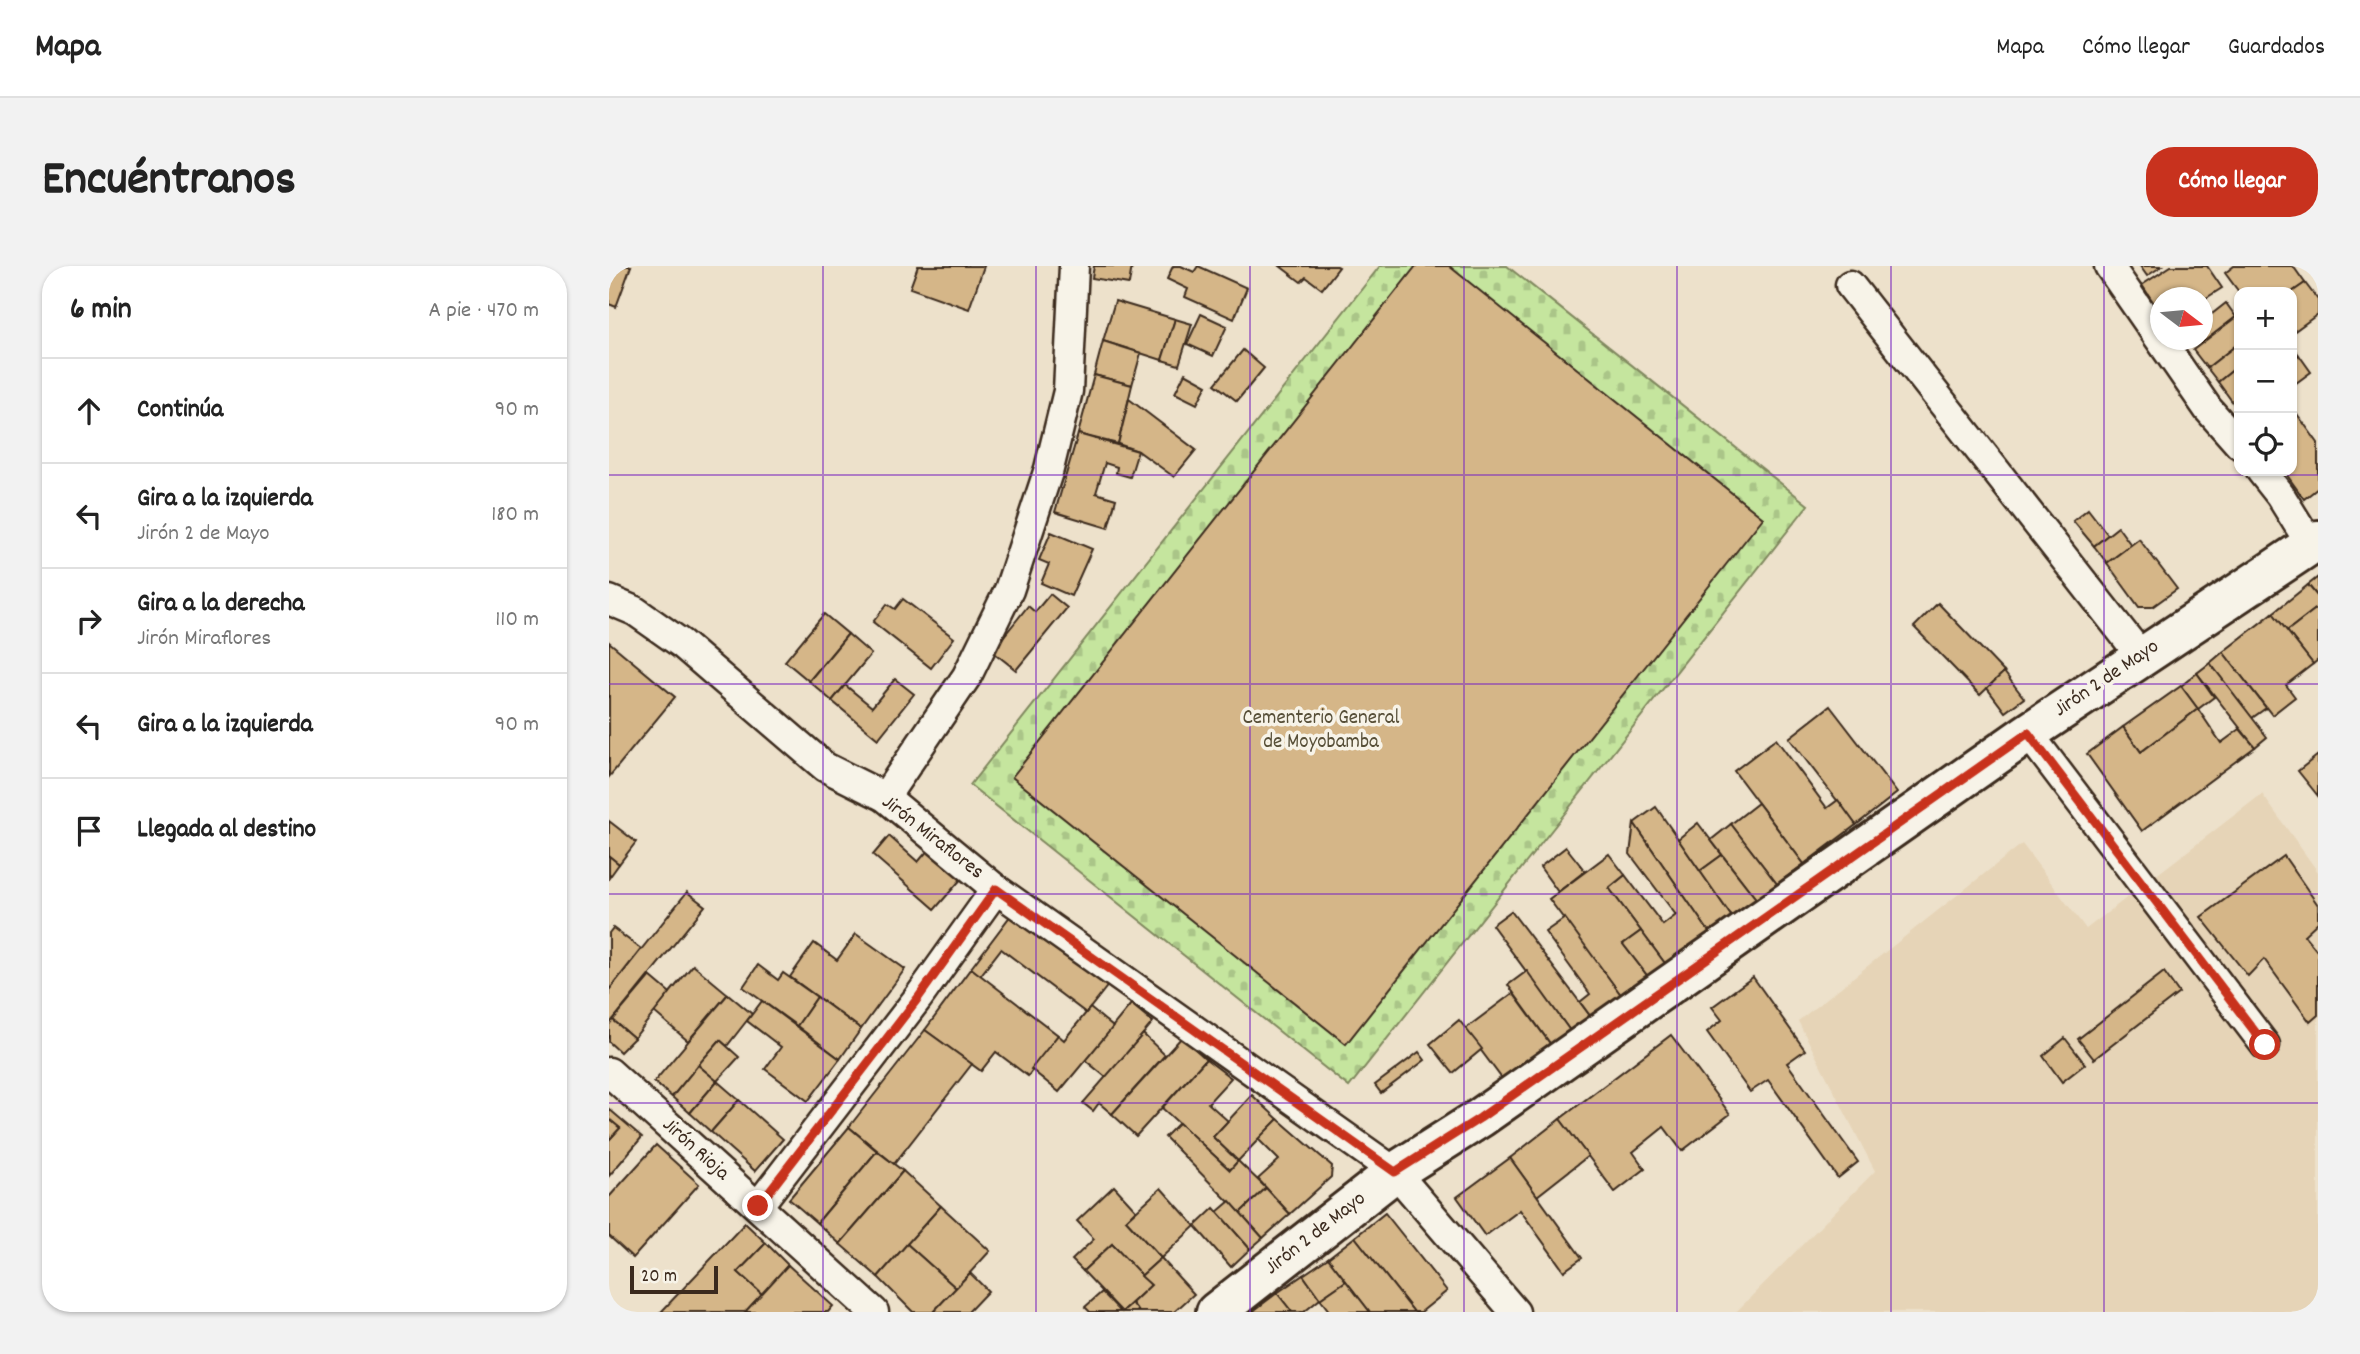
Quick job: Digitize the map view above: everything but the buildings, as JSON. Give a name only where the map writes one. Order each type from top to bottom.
[{"type":"main road","name":"Jirón 2 de Mayo","points":[[1216,1312],[1395,1172],[1491,1110],[2028,733],[2314,543]]},
{"type":"street","points":[[884,797],[967,676],[1009,590],[1049,469],[1068,391],[1074,266]]},
{"type":"street","points":[[2109,266],[2208,409],[2234,438]]},
{"type":"street","points":[[1850,285],[2141,656]]},
{"type":"street","points":[[2265,476],[2314,543]]},
{"type":"street","name":"Jirón Miraflores","points":[[609,600],[635,611],[682,644],[825,767],[884,797],[996,889],[1395,1172],[1515,1312]]},
{"type":"street","points":[[2028,733],[2265,1045]]},
{"type":"street","points":[[758,1206],[918,998],[996,889]]},
{"type":"street","name":"Jirón Rioja","points":[[609,1072],[874,1312]]},
{"type":"shaded area","points":[[2262,794],[2318,872],[2318,1312],[1736,1312],[1875,1171],[1798,1021],[2022,844],[2086,929]]},
{"type":"green space","name":"Cementerio General de Moyobamba","points":[[1380,266],[1507,266],[1808,505],[1349,1087],[970,785]]},
{"type":"route","points":[[758,1206],[918,998],[996,889],[1395,1172],[1480,1118],[2028,733],[2265,1045]]}]
